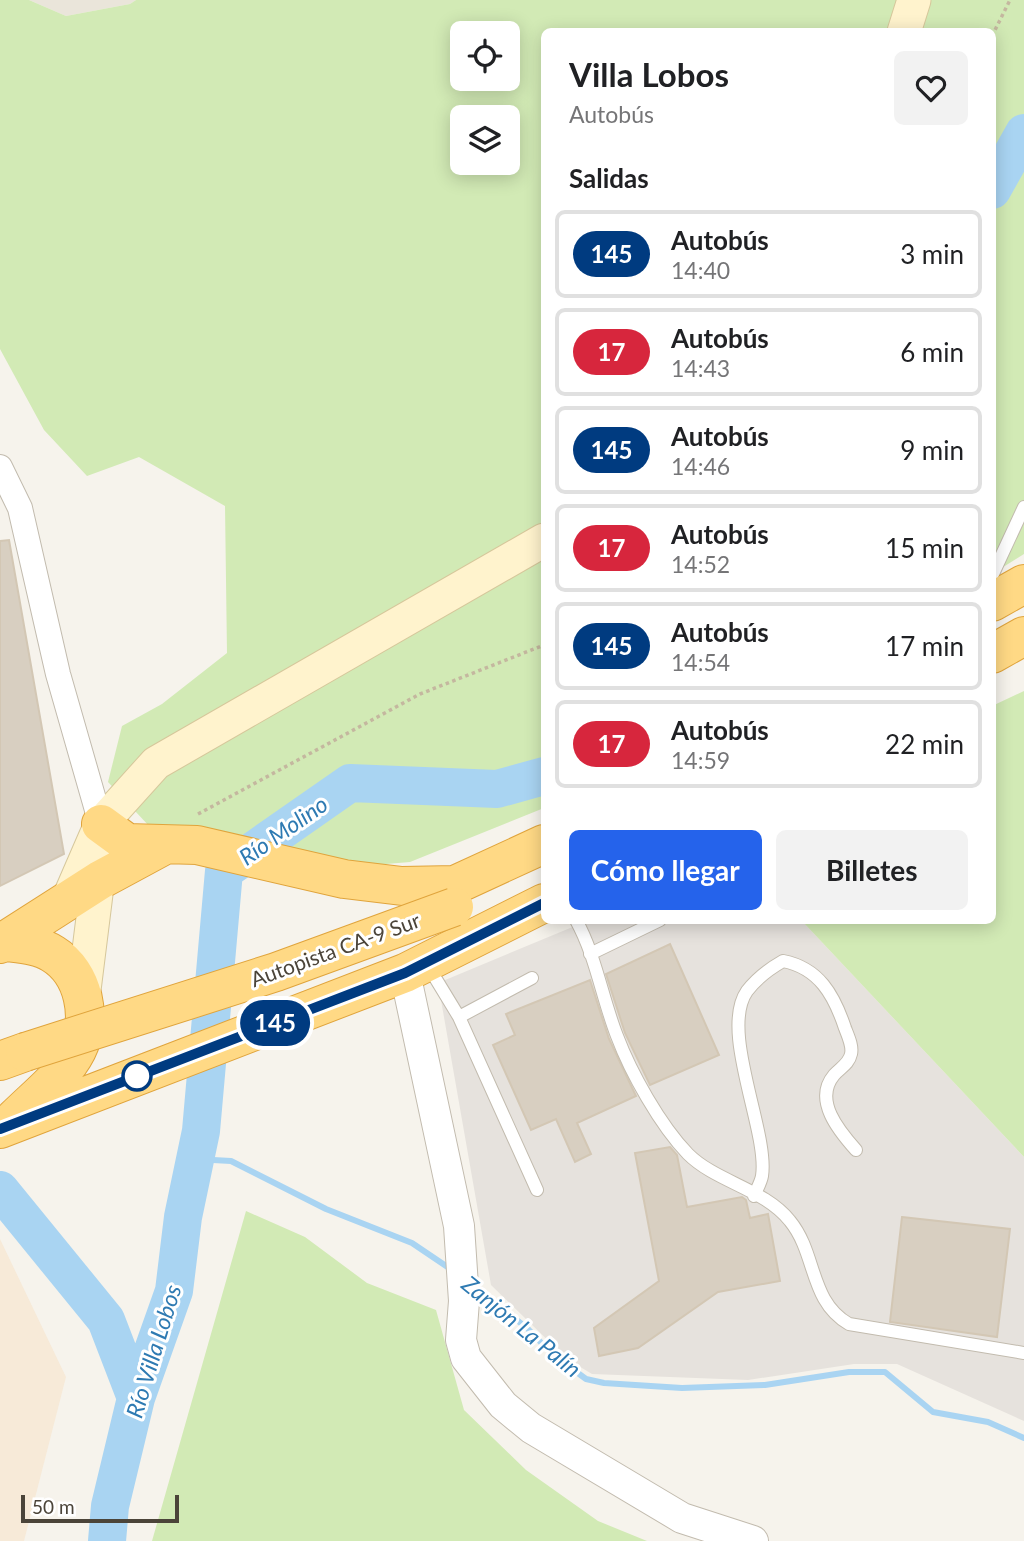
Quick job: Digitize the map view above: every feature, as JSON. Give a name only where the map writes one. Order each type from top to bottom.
[{"type":"highway","points":[[996,600],[1024,584]]},
{"type":"highway","points":[[996,652],[1024,636]]},
{"type":"highway","points":[[101,824],[127,843],[180,845],[324,875],[402,886],[455,885],[541,845]]},
{"type":"highway","points":[[3,943],[84,890],[180,845]]},
{"type":"highway","name":"Autopista CA-9 Sur","points":[[0,1061],[276,972],[454,907],[484,895],[541,863]]},
{"type":"highway","name":"Autopista CA-9 Sur","points":[[3,1128],[416,968],[541,905]]},
{"type":"highway","points":[[3,943],[36,946],[67,965],[83,998],[85,1024],[77,1050],[47,1086],[3,1128]]},
{"type":"main road","points":[[905,28],[914,0]]},
{"type":"main road","points":[[83,998],[84,890],[101,824],[156,763],[541,542]]},
{"type":"street","points":[[0,467],[20,508],[58,674],[101,824]]},
{"type":"street","points":[[416,968],[459,1226],[464,1301],[461,1340],[466,1358],[481,1380],[522,1420],[682,1518],[753,1541]]},
{"type":"lane","points":[[996,567],[1024,506]]},
{"type":"lane","points":[[578,924],[617,1036],[635,1076],[690,1156],[789,1219],[802,1238],[825,1302],[833,1315],[849,1324],[1024,1353]]},
{"type":"lane","points":[[590,954],[652,924]]},
{"type":"lane","points":[[754,1196],[762,1177],[762,1158],[743,1071],[740,1014],[745,993],[765,972],[783,961],[801,964],[821,979],[837,1002],[851,1056],[827,1084],[827,1102],[836,1127],[856,1150]]},
{"type":"lane","points":[[416,968],[459,1017],[537,1190]]},
{"type":"lane","points":[[459,1017],[532,978]]},
{"type":"path","points":[[996,28],[1010,0]]},
{"type":"path","points":[[180,845],[177,827],[191,817],[420,694],[541,646]]},
{"type":"shaded area","points":[[29,0],[136,0],[130,4],[66,16]]},
{"type":"shaded area","points":[[580,924],[805,924],[1024,1157],[1024,1421],[897,1364],[854,1364],[748,1380],[592,1374],[567,1359],[491,1285],[438,983]]},
{"type":"shaded area","points":[[0,1239],[66,1377],[24,1541],[0,1541]]},
{"type":"green space","points":[[0,0],[29,0],[66,16],[130,4],[136,0],[1024,0],[1024,554],[996,572],[996,28],[541,28],[541,809],[410,862],[339,868],[177,856],[108,782],[122,726],[162,704],[227,653],[225,506],[139,457],[87,476],[44,430],[0,349]]},
{"type":"green space","points":[[1024,691],[1024,1157],[805,924],[996,924],[996,704]]},
{"type":"green space","points":[[246,1211],[305,1237],[367,1283],[436,1310],[464,1410],[526,1470],[598,1521],[647,1541],[152,1541]]},
{"type":"building","points":[[9,540],[64,854],[0,886],[0,541]]},
{"type":"building","points":[[670,944],[719,1055],[650,1085],[625,1033],[606,974]]},
{"type":"building","points":[[590,980],[609,1039],[636,1096],[577,1123],[591,1154],[575,1162],[556,1119],[531,1130],[493,1045],[515,1035],[506,1014]]},
{"type":"building","points":[[670,1147],[677,1155],[687,1207],[742,1197],[746,1200],[750,1218],[768,1214],[780,1281],[718,1292],[638,1348],[599,1356],[594,1328],[659,1281],[635,1153]]},
{"type":"building","points":[[902,1217],[1010,1229],[997,1337],[890,1322]]},
{"type":"waterway","name":"Río Molino","points":[[996,183],[1024,133]]},
{"type":"waterway","name":"Río Molino","points":[[107,1541],[110,1506],[136,1398],[174,1291],[183,1217],[201,1131],[224,871],[350,783],[497,789],[541,777]]},
{"type":"waterway","name":"Zanjón La Palín","points":[[195,1159],[231,1161],[326,1209],[412,1243],[452,1270]]},
{"type":"waterway","name":"Río Villa Lobos","points":[[0,1190],[106,1320],[136,1398]]},
{"type":"waterway","name":"Zanjón La Palín","points":[[472,1284],[528,1329],[552,1354],[586,1379],[604,1383],[682,1388],[765,1385],[849,1372],[885,1372],[933,1412],[988,1422],[1024,1438]]},
{"type":"bus line","name":"145","points":[[0,1129],[405,973],[541,905]]}]
